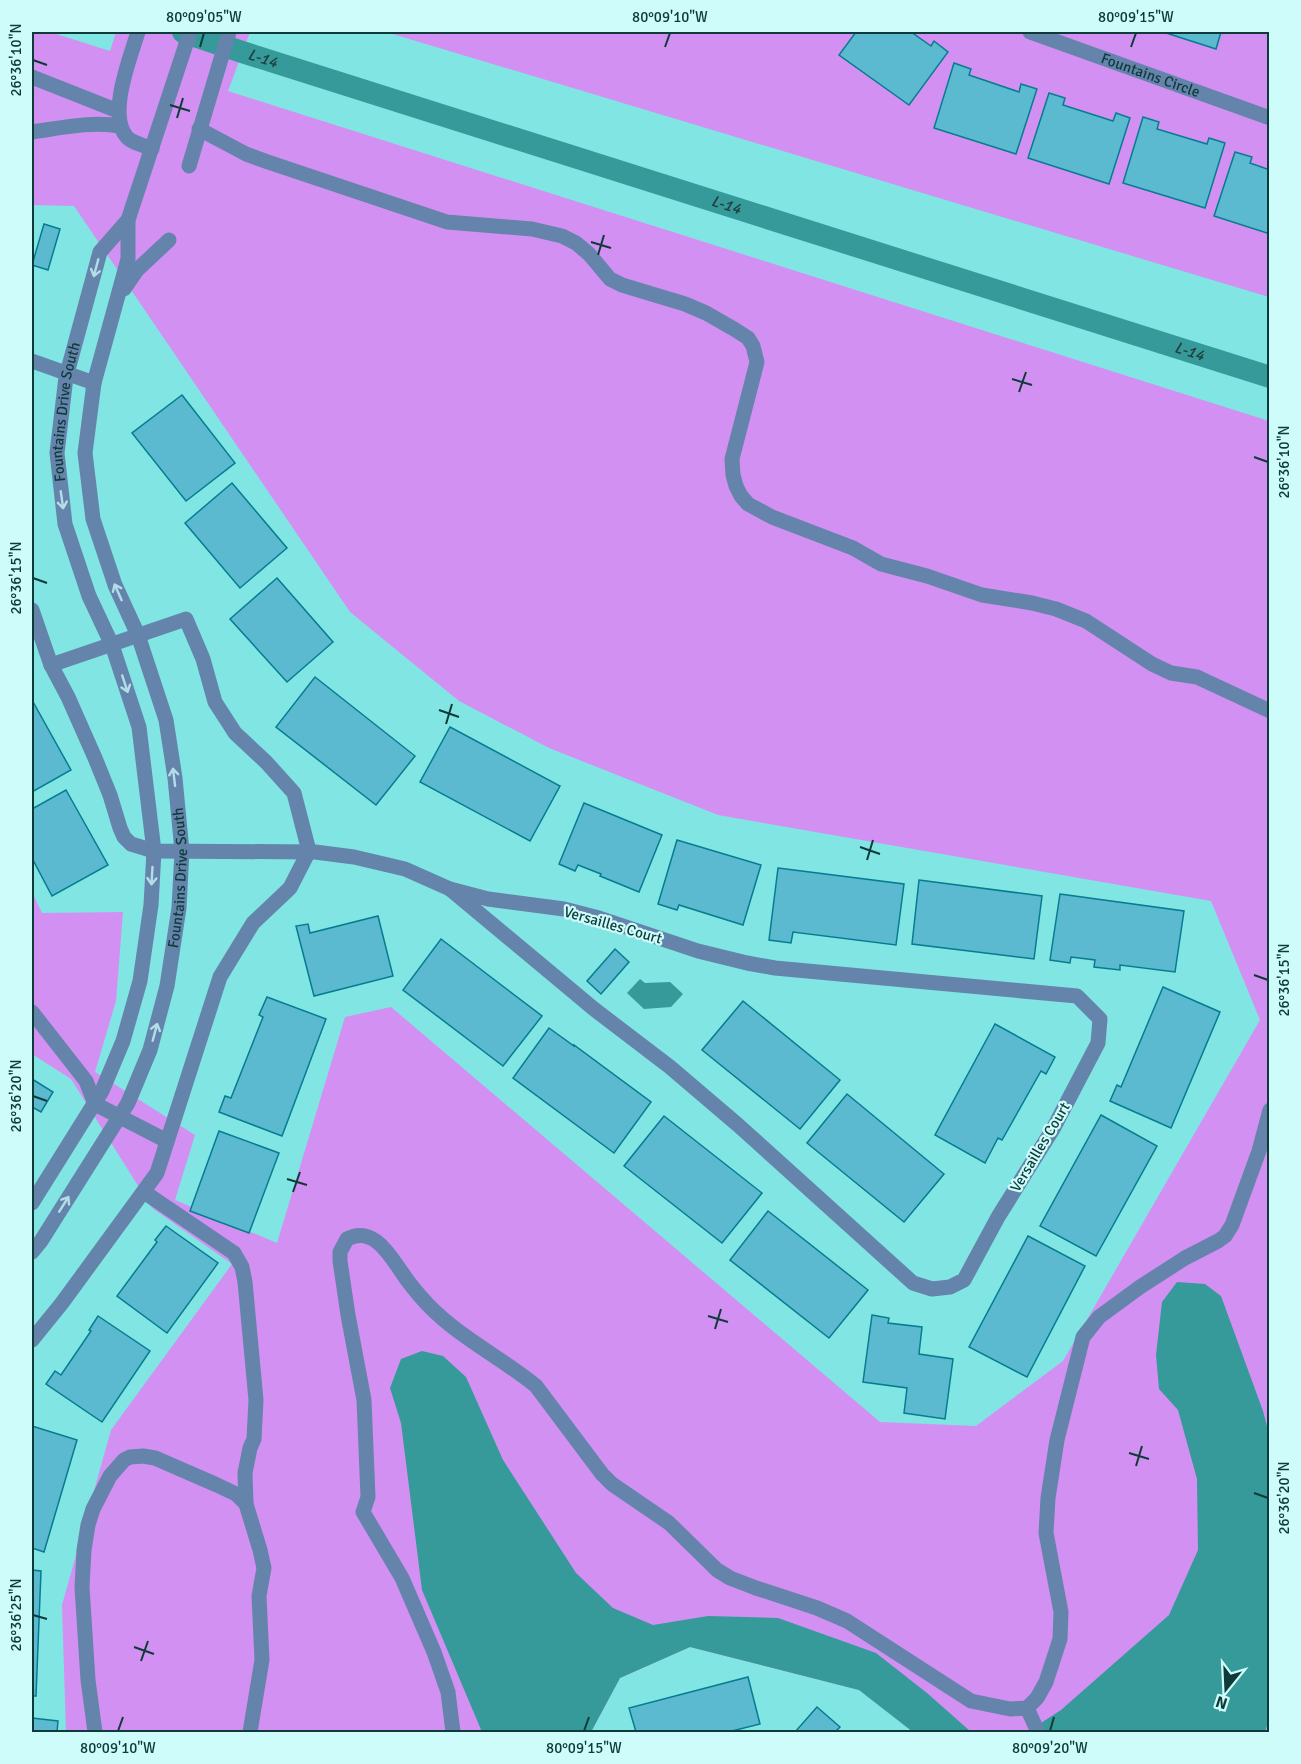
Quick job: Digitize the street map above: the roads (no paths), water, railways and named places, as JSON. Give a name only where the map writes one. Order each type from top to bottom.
[{"type":"street","points":[[138,32],[125,75],[119,119],[128,139],[152,149]]},
{"type":"street","name":"Fountains Drive South","points":[[32,1252],[128,1103],[150,1050],[167,986],[179,908],[182,851],[175,778],[166,720],[138,635],[115,585],[93,519],[85,453],[94,383],[128,259],[128,220],[190,32]]},
{"type":"street","points":[[189,166],[208,96],[229,32]]},
{"type":"street","name":"Fountains Circle","points":[[1030,32],[1269,118]]},
{"type":"street","points":[[32,77],[119,119]]},
{"type":"street","points":[[32,132],[109,124],[119,119]]},
{"type":"street","points":[[200,129],[246,154],[447,222],[532,229],[562,236],[576,243],[589,254],[610,279],[706,313],[748,338],[756,353],[756,362],[732,459],[736,486],[748,504],[772,517],[853,548],[881,564],[927,576],[982,595],[1056,609],[1086,621],[1152,664],[1171,673],[1197,677],[1269,711]]},
{"type":"street","name":"Fountains Drive South","points":[[32,1203],[102,1090],[123,1041],[140,981],[151,905],[154,850],[139,727],[112,645],[89,596],[65,524],[57,453],[67,374],[100,252],[128,220]]},
{"type":"street","points":[[116,302],[137,270],[169,240]]},
{"type":"street","points":[[32,361],[94,383]]},
{"type":"street","name":"Versailles Court","points":[[32,610],[51,665],[68,697],[110,795],[124,837],[131,844],[154,850],[309,851],[354,857],[405,869],[450,889],[488,899],[564,909],[599,918],[698,951],[747,963],[776,968],[1077,996],[1100,1018],[1098,1043],[1053,1129],[998,1217],[964,1281],[950,1287],[932,1289],[913,1283],[730,1118],[450,889]]},
{"type":"street","points":[[32,1340],[62,1303],[157,1173],[220,977],[253,922],[290,888],[309,851],[294,793],[235,733],[215,702],[203,659],[186,619],[51,665]]},
{"type":"street","points":[[32,1012],[86,1081],[94,1104],[168,1141]]},
{"type":"street","points":[[453,1732],[448,1692],[434,1652],[402,1578],[363,1512],[368,1497],[364,1400],[348,1315],[340,1252],[347,1239],[353,1236],[366,1236],[378,1242],[389,1253],[405,1278],[433,1312],[457,1332],[536,1386],[602,1474],[612,1484],[669,1523],[717,1570],[730,1578],[817,1608],[847,1621],[971,1701],[1010,1709],[1027,1708],[1037,1698],[1046,1682],[1060,1639],[1061,1612],[1046,1533],[1048,1498],[1057,1440],[1083,1337],[1100,1317],[1140,1287],[1225,1236],[1232,1225],[1258,1151],[1269,1110]]},
{"type":"street","points":[[144,1192],[234,1253],[242,1267],[245,1282],[256,1400],[254,1439],[245,1473],[246,1504],[264,1568],[259,1596],[262,1660],[250,1732]]},
{"type":"street","points":[[94,1732],[82,1587],[84,1550],[93,1509],[110,1476],[130,1456],[155,1458],[236,1494],[246,1504]]},
{"type":"street","points":[[1027,1708],[1038,1732]]},
{"type":"water","points":[[640,979],[645,983],[670,982],[683,994],[671,1007],[644,1009],[627,993]]},
{"type":"water","points":[[1177,1282],[1205,1284],[1221,1296],[1263,1411],[1269,1434],[1270,1716],[1265,1732],[1027,1732],[1061,1710],[1169,1615],[1198,1550],[1197,1479],[1178,1410],[1159,1389],[1156,1355],[1162,1302]]},
{"type":"water","points":[[422,1351],[443,1356],[466,1377],[503,1460],[576,1573],[613,1608],[653,1625],[708,1616],[778,1618],[876,1653],[970,1731],[1001,1732],[913,1732],[859,1690],[690,1647],[620,1678],[591,1732],[482,1732],[422,1590],[401,1423],[390,1388],[401,1359]]},
{"type":"waterway","name":"L-14","points":[[183,32],[1270,377]]}]
